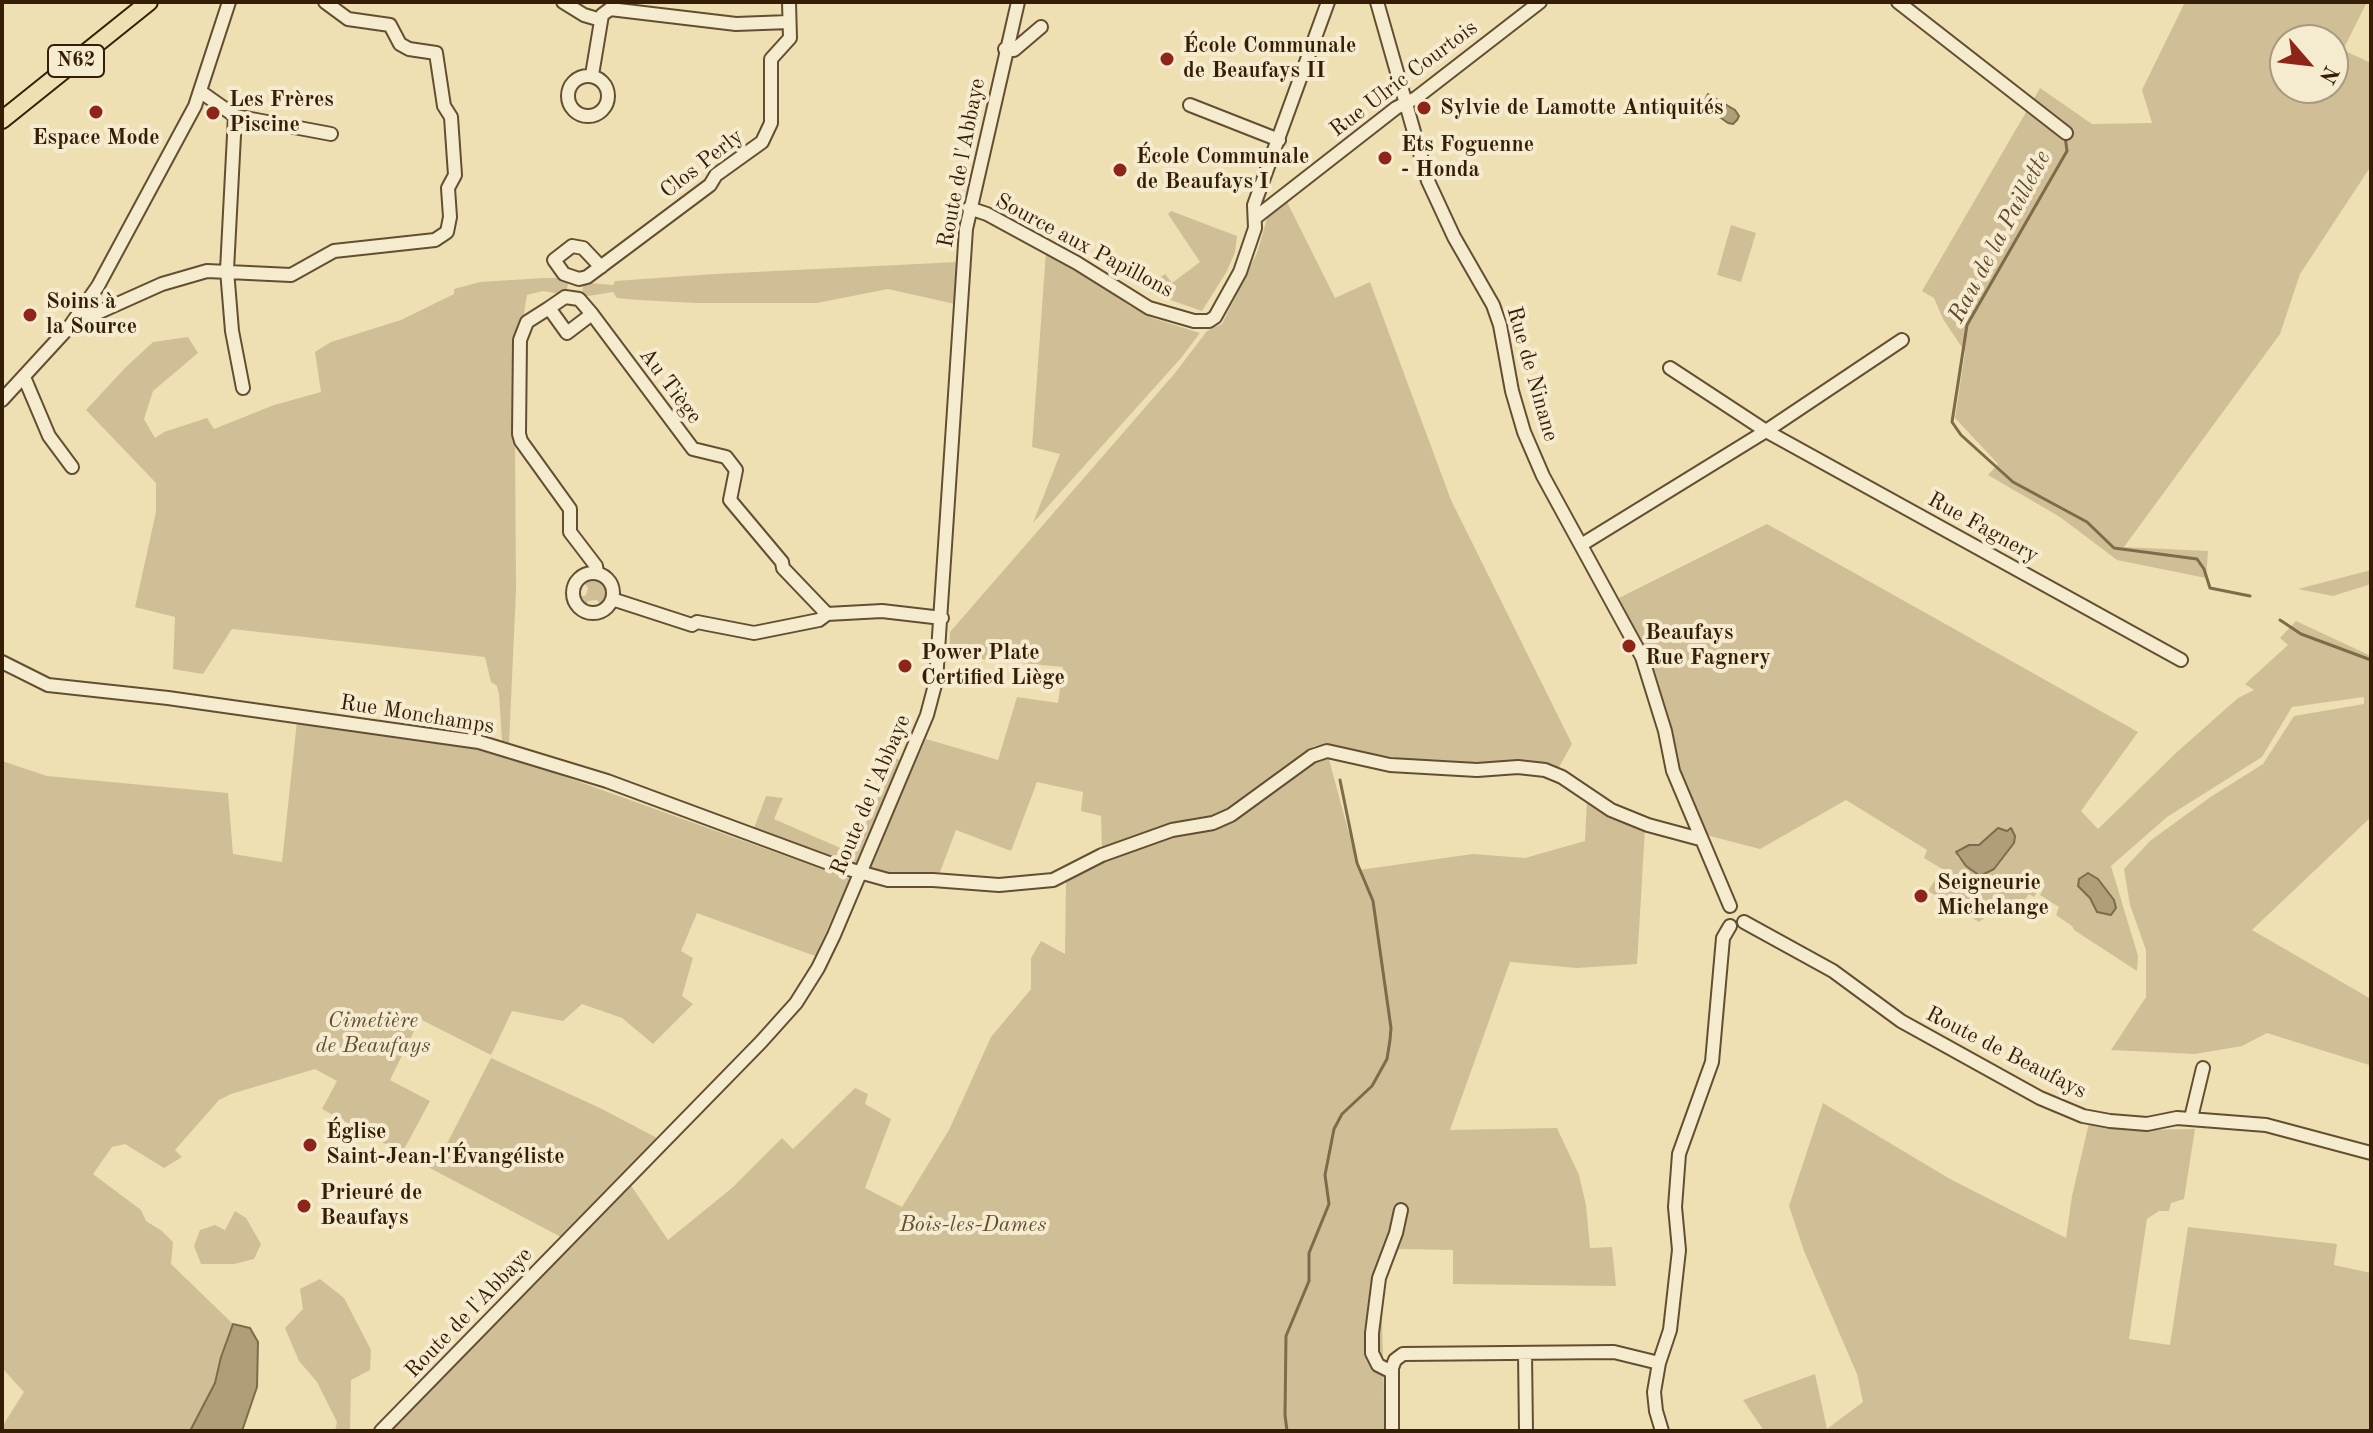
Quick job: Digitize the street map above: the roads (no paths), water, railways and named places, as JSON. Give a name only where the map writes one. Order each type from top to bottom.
[{"type":"main road","name":"N62","points":[[2,120],[149,2]]},
{"type":"street","points":[[2,400],[81,312],[167,160],[201,92],[229,2]]},
{"type":"street","points":[[81,312],[95,314],[162,284],[207,271],[291,275],[334,251],[435,240],[447,232],[450,217],[448,188],[455,175],[451,117],[444,106],[436,53],[405,48],[387,24],[348,19],[325,2]]},
{"type":"street","points":[[563,2],[584,15],[601,20]]},
{"type":"street","name":"Clos Perly","points":[[601,267],[762,142],[771,123],[771,59],[790,38],[789,2]]},
{"type":"street","name":"Route de l'Abbaye","points":[[381,1431],[761,1042],[796,1003],[818,968],[932,700],[942,618],[963,258],[969,208],[1018,2]]},
{"type":"street","name":"Source aux Papillons","points":[[969,208],[987,214],[1077,263],[1149,308],[1201,322],[1215,317],[1240,272],[1255,228],[1254,205],[1328,2]]},
{"type":"street","name":"Rue de Ninane","points":[[1377,2],[1428,181],[1454,237],[1493,305],[1500,325],[1512,391],[1524,432],[1543,476],[1642,657],[1665,731],[1673,771],[1730,906]]},
{"type":"street","name":"Rue Ulric Courtois","points":[[1255,218],[1404,102],[1416,98],[1540,2]]},
{"type":"street","points":[[1898,2],[2066,133]]},
{"type":"street","points":[[592,75],[602,15],[610,9],[736,24],[789,22]]},
{"type":"street","points":[[1005,49],[1014,50],[1041,27]]},
{"type":"street","points":[[201,92],[235,116],[331,134]]},
{"type":"street","points":[[1190,105],[1279,140]]},
{"type":"street","points":[[235,116],[227,270],[232,331],[243,388]]},
{"type":"street","points":[[549,308],[567,333],[592,314],[579,299],[565,297],[527,322],[520,340],[519,434],[570,509],[570,532],[596,566],[597,573]]},
{"type":"street","name":"Au Tiège","points":[[592,314],[693,449],[726,457],[736,470],[730,500],[782,562],[783,568],[827,614]]},
{"type":"street","points":[[1581,545],[1766,431],[1902,340]]},
{"type":"street","name":"Rue Fagnery","points":[[1670,368],[1766,431],[2181,660]]},
{"type":"street","points":[[24,377],[49,436],[72,467]]},
{"type":"street","points":[[597,573],[610,583],[612,599],[599,612],[581,610],[572,594],[574,585],[579,577],[597,573]]},
{"type":"street","points":[[612,599],[692,625],[697,622],[754,633],[819,620],[827,614],[882,611],[942,618]]},
{"type":"street","name":"Rue Monchamps","points":[[2,662],[48,685],[168,698],[479,742],[607,781],[860,873],[888,880],[999,885],[1053,880],[1102,855],[1172,830],[1213,823],[1231,815],[1312,756],[1327,751],[1390,765],[1545,770],[1562,777],[1621,815],[1700,839]]},
{"type":"street","name":"Route de Beaufays","points":[[1730,906],[1737,905],[1743,909],[1744,922],[1833,971],[1901,1021],[2050,1103],[2083,1116],[2147,1124],[2170,1118],[2191,1118],[2266,1125],[2371,1153]]},
{"type":"street","points":[[1730,906],[1724,914],[1725,921],[1730,926],[1744,922]]},
{"type":"street","points":[[1662,1431],[1654,1392],[1659,1363],[1670,1330],[1679,1250],[1675,1207],[1679,1154],[1712,1062],[1723,938],[1730,926]]},
{"type":"street","points":[[2191,1118],[2203,1068]]},
{"type":"street","points":[[1392,1372],[1378,1365],[1372,1353],[1372,1333],[1379,1278],[1401,1210]]},
{"type":"street","points":[[1392,1431],[1392,1372],[1395,1360],[1403,1354],[1614,1352],[1659,1363]]},
{"type":"street","points":[[1525,1353],[1526,1431]]},
{"type":"waterway","name":"Rau de la Paillette","points":[[2065,136],[2067,151],[1967,325],[1952,422],[1961,435],[2013,482],[2087,522],[2114,548],[2197,559],[2210,588],[2250,596]]},
{"type":"waterway","name":"Rau de la Paillette","points":[[2280,620],[2301,634],[2371,660]]},
{"type":"waterway","points":[[1287,1431],[1286,1336],[1309,1281],[1309,1253],[1329,1204],[1325,1175],[1334,1129],[1342,1114],[1372,1086],[1387,1059],[1391,1028],[1373,901],[1357,863],[1340,780]]},
{"type":"place","name":"École Communale de Beaufays II","points":[[1167,59]]},
{"type":"place","name":"Sylvie de Lamotte Antiquités","points":[[1424,108]]},
{"type":"place","name":"Espace Mode","points":[[96,112]]},
{"type":"place","name":"Les Frères Piscine","points":[[213,113]]},
{"type":"place","name":"Ets Foguenne - Honda","points":[[1385,158]]},
{"type":"place","name":"École Communale de Beaufays I","points":[[1120,170]]},
{"type":"place","name":"Soins à la Source","points":[[30,315]]},
{"type":"place","name":"Beaufays Rue Fagnery","points":[[1629,646]]},
{"type":"place","name":"Power Plate Certified Liège","points":[[905,666]]},
{"type":"place","name":"Seigneurie Michelange","points":[[1921,896]]},
{"type":"place","name":"Église Saint-Jean-l'Évangéliste","points":[[310,1145]]},
{"type":"place","name":"Prieuré de Beaufays","points":[[304,1206]]},
{"type":"park label","name":"Cimetière de Beaufays","points":[[373,1034]]},
{"type":"park label","name":"Bois-les-Dames","points":[[973,1225]]}]
